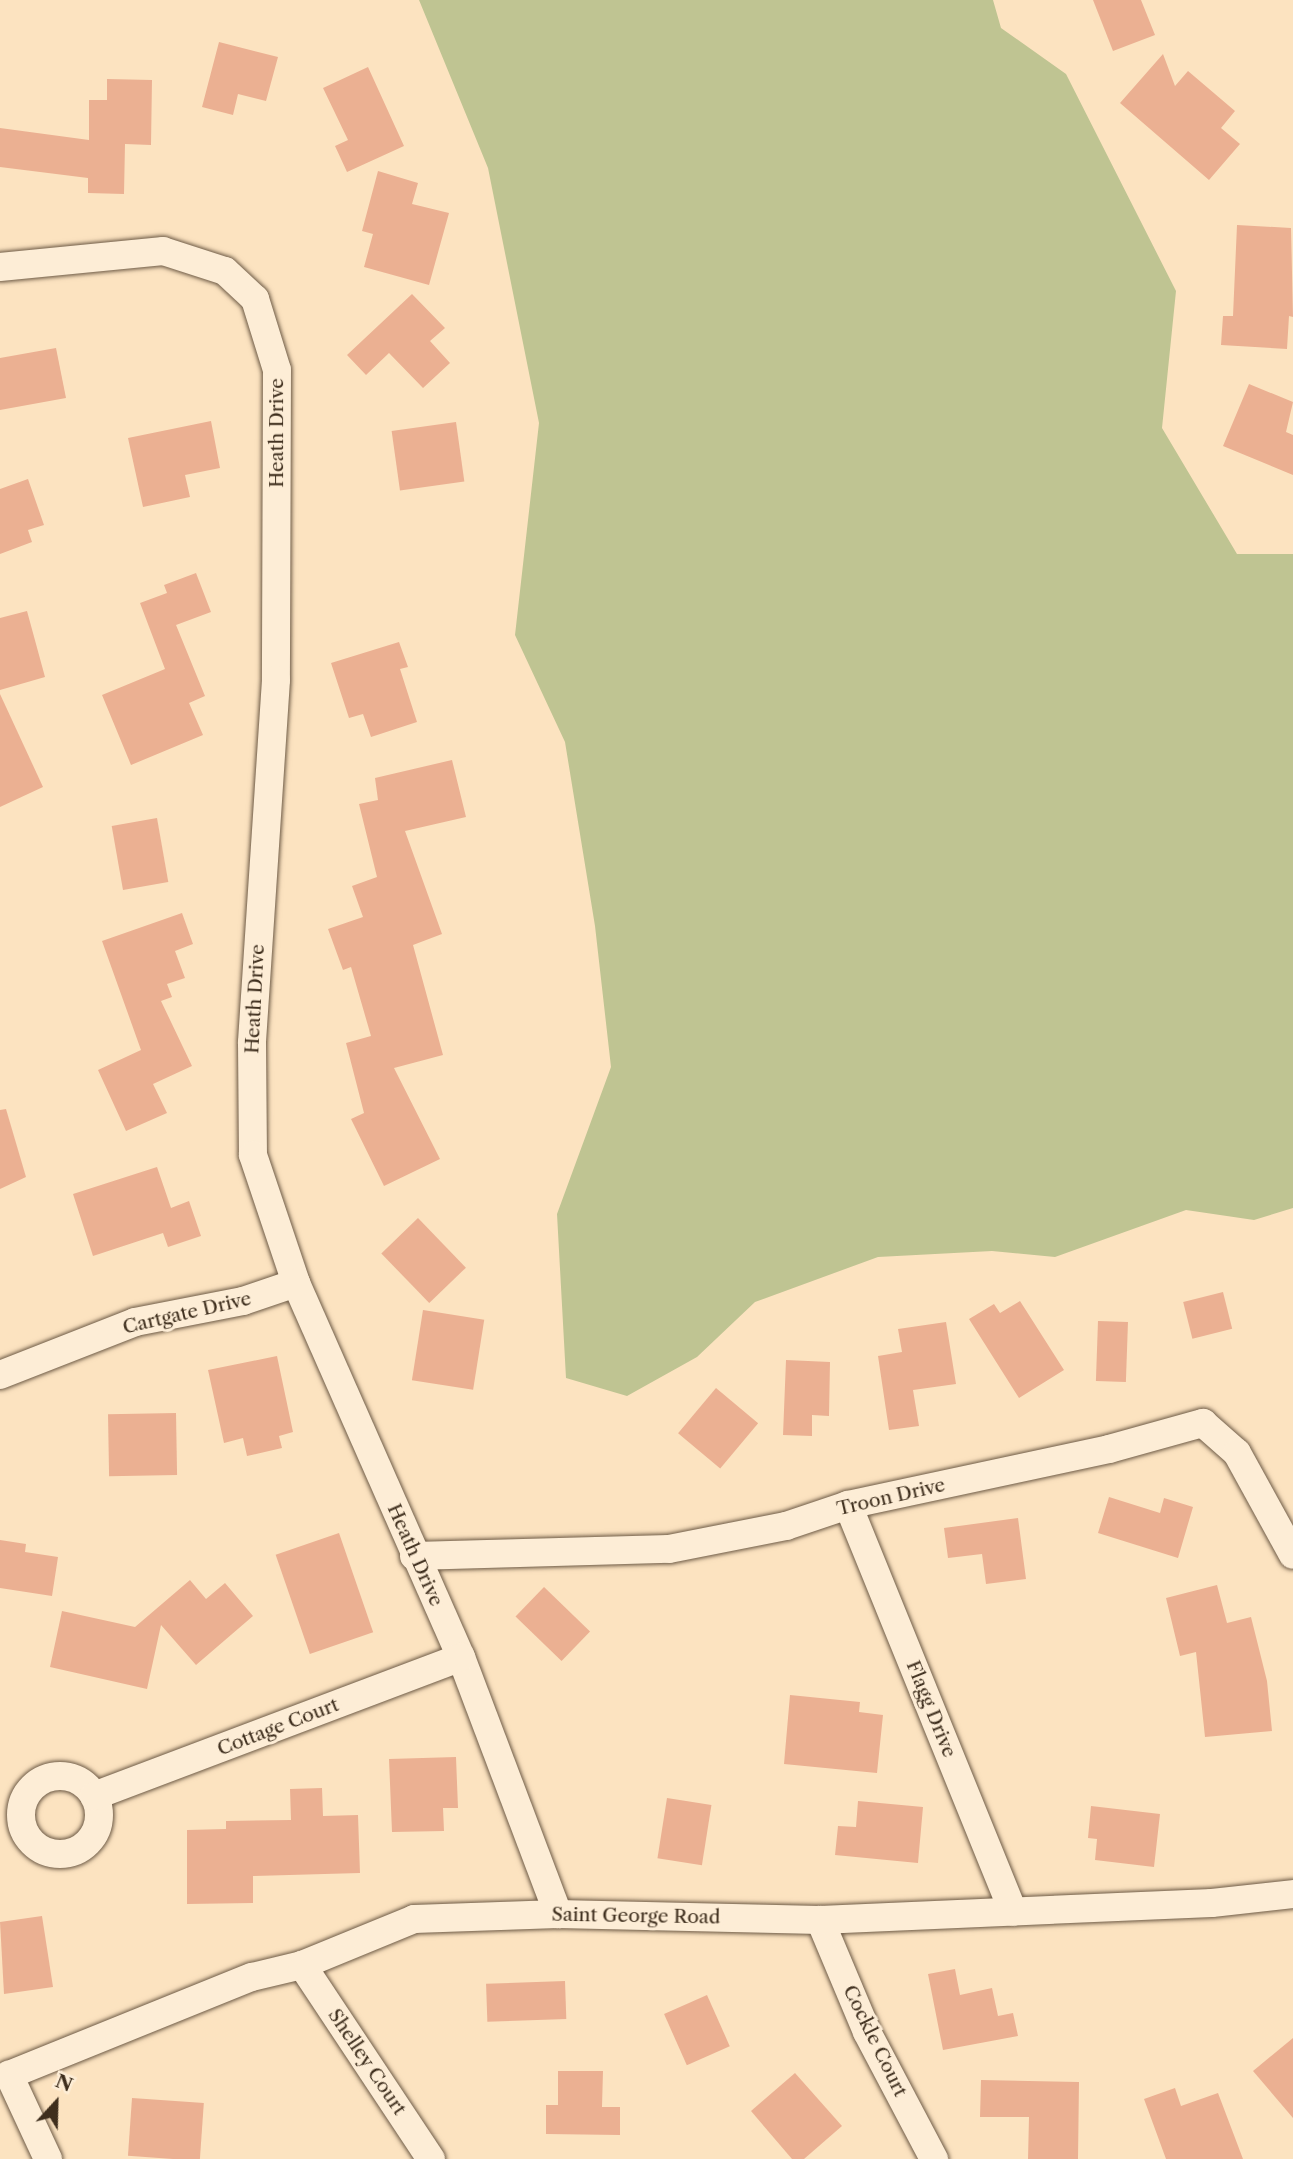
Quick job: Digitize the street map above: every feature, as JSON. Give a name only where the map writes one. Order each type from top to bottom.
[{"type":"street","name":"Heath Drive","points":[[0,267],[163,251],[225,271],[255,299],[277,370],[276,680],[252,1043],[253,1155],[296,1283],[414,1556],[461,1657],[558,1914]]},
{"type":"street","name":"Cartgate Drive","points":[[0,1375],[135,1322],[243,1301],[296,1283]]},
{"type":"street","name":"Troon Drive","points":[[414,1556],[669,1549],[786,1526],[848,1505],[1110,1449],[1203,1423],[1237,1453],[1293,1555]]},
{"type":"street","name":"Flagg Drive","points":[[848,1505],[1013,1913]]},
{"type":"street","name":"Cottage Court","points":[[94,1797],[461,1657]]},
{"type":"street","name":"Saint George Road","points":[[48,2159],[9,2075],[253,1977],[302,1965],[414,1919],[558,1914],[820,1920],[1013,1913],[1293,1894]]},
{"type":"street","name":"Cockle Court","points":[[820,1920],[867,2032],[934,2159]]},
{"type":"street","name":"Shelley Court","points":[[302,1965],[431,2159]]},
{"type":"green space","points":[[419,0],[993,0],[1001,28],[1066,74],[1176,291],[1162,428],[1237,554],[1293,554],[1293,1208],[1254,1220],[1186,1210],[1055,1257],[992,1251],[878,1257],[755,1302],[697,1357],[627,1396],[566,1378],[557,1214],[611,1067],[595,926],[565,742],[515,635],[539,423],[488,168]]},
{"type":"building","points":[[1093,0],[1141,0],[1155,35],[1113,51]]},
{"type":"building","points":[[219,42],[278,57],[266,101],[238,94],[233,115],[202,107]]},
{"type":"building","points":[[1163,54],[1175,86],[1188,71],[1235,111],[1221,128],[1240,144],[1209,180],[1120,103]]},
{"type":"building","points":[[368,67],[404,146],[347,172],[335,146],[348,140],[323,88]]},
{"type":"building","points":[[107,79],[152,80],[151,145],[125,144],[124,194],[88,193],[88,178],[0,167],[0,128],[89,140],[89,100],[107,100]]},
{"type":"building","points":[[378,171],[418,183],[412,204],[449,213],[429,285],[364,267],[373,234],[362,231]]},
{"type":"building","points":[[1237,225],[1291,228],[1293,317],[1289,316],[1287,349],[1221,345],[1223,316],[1233,316]]},
{"type":"building","points":[[412,294],[445,328],[430,341],[450,363],[423,388],[389,353],[366,375],[347,355]]},
{"type":"building","points":[[56,348],[66,398],[0,410],[0,358]]},
{"type":"building","points":[[1249,384],[1293,402],[1286,432],[1293,435],[1293,475],[1223,446]]},
{"type":"building","points":[[211,421],[220,468],[185,475],[190,497],[143,507],[128,438]]},
{"type":"building","points":[[456,422],[464,481],[400,490],[392,431]]},
{"type":"building","points":[[28,479],[44,525],[28,530],[32,542],[0,554],[0,489]]},
{"type":"building","points":[[196,573],[211,612],[176,625],[205,696],[189,703],[203,735],[131,765],[102,695],[165,669],[140,603],[167,593],[164,585]]},
{"type":"building","points":[[27,611],[45,677],[0,690],[0,618]]},
{"type":"building","points":[[399,642],[408,667],[400,669],[417,722],[371,737],[363,714],[349,718],[331,663]]},
{"type":"building","points":[[0,694],[43,787],[0,807]]},
{"type":"building","points":[[452,760],[466,817],[405,831],[442,934],[413,945],[443,1055],[394,1068],[440,1159],[384,1186],[351,1119],[364,1113],[346,1043],[371,1036],[351,967],[343,970],[328,929],[363,917],[352,886],[377,877],[359,804],[378,800],[375,778]]},
{"type":"building","points":[[157,818],[168,882],[123,890],[112,826]]},
{"type":"building","points":[[182,913],[193,944],[175,951],[185,978],[167,984],[172,997],[161,1001],[192,1066],[153,1084],[167,1113],[126,1131],[98,1070],[141,1050],[102,941]]},
{"type":"building","points":[[6,1109],[26,1177],[0,1189],[0,1110]]},
{"type":"building","points":[[157,1167],[171,1208],[189,1201],[201,1236],[168,1247],[163,1233],[93,1256],[73,1194]]},
{"type":"building","points":[[418,1218],[466,1268],[429,1303],[381,1253]]},
{"type":"building","points":[[1223,1292],[1232,1329],[1192,1339],[1183,1302]]},
{"type":"building","points":[[1020,1301],[1064,1370],[1019,1398],[969,1319],[994,1304],[1000,1313]]},
{"type":"building","points":[[423,1310],[484,1320],[473,1390],[412,1380]]},
{"type":"building","points":[[1098,1321],[1128,1322],[1126,1382],[1096,1381]]},
{"type":"building","points":[[946,1322],[956,1384],[913,1390],[919,1426],[889,1430],[878,1356],[902,1352],[898,1329]]},
{"type":"building","points":[[277,1356],[293,1432],[279,1436],[282,1448],[247,1456],[243,1438],[224,1443],[208,1370]]},
{"type":"building","points":[[786,1360],[830,1362],[829,1416],[812,1415],[812,1436],[783,1435]]},
{"type":"building","points":[[716,1388],[758,1423],[720,1469],[678,1433]]},
{"type":"building","points":[[176,1413],[177,1475],[109,1476],[108,1414]]},
{"type":"building","points":[[1109,1497],[1160,1513],[1164,1498],[1193,1507],[1178,1558],[1098,1533]]},
{"type":"building","points":[[1018,1518],[1026,1579],[986,1584],[982,1554],[948,1558],[944,1528]]},
{"type":"building","points":[[339,1533],[373,1632],[310,1654],[276,1555]]},
{"type":"building","points":[[0,1540],[26,1544],[25,1552],[58,1557],[52,1596],[0,1588]]},
{"type":"building","points":[[190,1580],[206,1599],[225,1583],[253,1616],[196,1665],[161,1625],[147,1689],[50,1667],[62,1611],[135,1627]]},
{"type":"building","points":[[1217,1585],[1227,1623],[1251,1617],[1267,1681],[1272,1731],[1205,1737],[1196,1652],[1180,1656],[1166,1598]]},
{"type":"building","points":[[544,1587],[590,1631],[562,1661],[516,1616]]},
{"type":"building","points":[[790,1695],[860,1702],[859,1712],[883,1715],[877,1773],[784,1764]]},
{"type":"building","points":[[456,1757],[458,1808],[443,1808],[444,1831],[392,1832],[389,1759]]},
{"type":"building","points":[[322,1788],[323,1816],[358,1815],[360,1873],[253,1876],[253,1903],[187,1904],[187,1830],[226,1829],[226,1821],[291,1820],[290,1789]]},
{"type":"building","points":[[667,1798],[711,1805],[702,1865],[657,1858]]},
{"type":"building","points":[[858,1801],[923,1807],[918,1863],[835,1855],[838,1826],[856,1827]]},
{"type":"building","points":[[1091,1806],[1160,1814],[1154,1867],[1095,1860],[1097,1839],[1088,1838]]},
{"type":"building","points":[[42,1916],[53,1987],[4,1994],[0,1922]]},
{"type":"building","points":[[955,1969],[960,1995],[992,1988],[998,2016],[1013,2013],[1018,2036],[943,2050],[928,1974]]},
{"type":"building","points":[[565,1981],[566,2019],[487,2022],[486,1984]]},
{"type":"building","points":[[707,1995],[730,2046],[687,2065],[664,2014]]},
{"type":"building","points":[[1293,2038],[1293,2118],[1253,2071]]},
{"type":"building","points":[[558,2071],[603,2071],[602,2107],[620,2107],[620,2135],[546,2134],[546,2105],[558,2105]]},
{"type":"building","points":[[795,2073],[842,2126],[804,2159],[792,2159],[751,2111]]},
{"type":"building","points":[[981,2080],[1079,2082],[1078,2159],[1028,2159],[1029,2117],[980,2117]]},
{"type":"building","points":[[1175,2088],[1181,2106],[1218,2093],[1243,2159],[1166,2159],[1144,2099]]},
{"type":"building","points":[[132,2098],[204,2103],[200,2159],[128,2156]]}]
